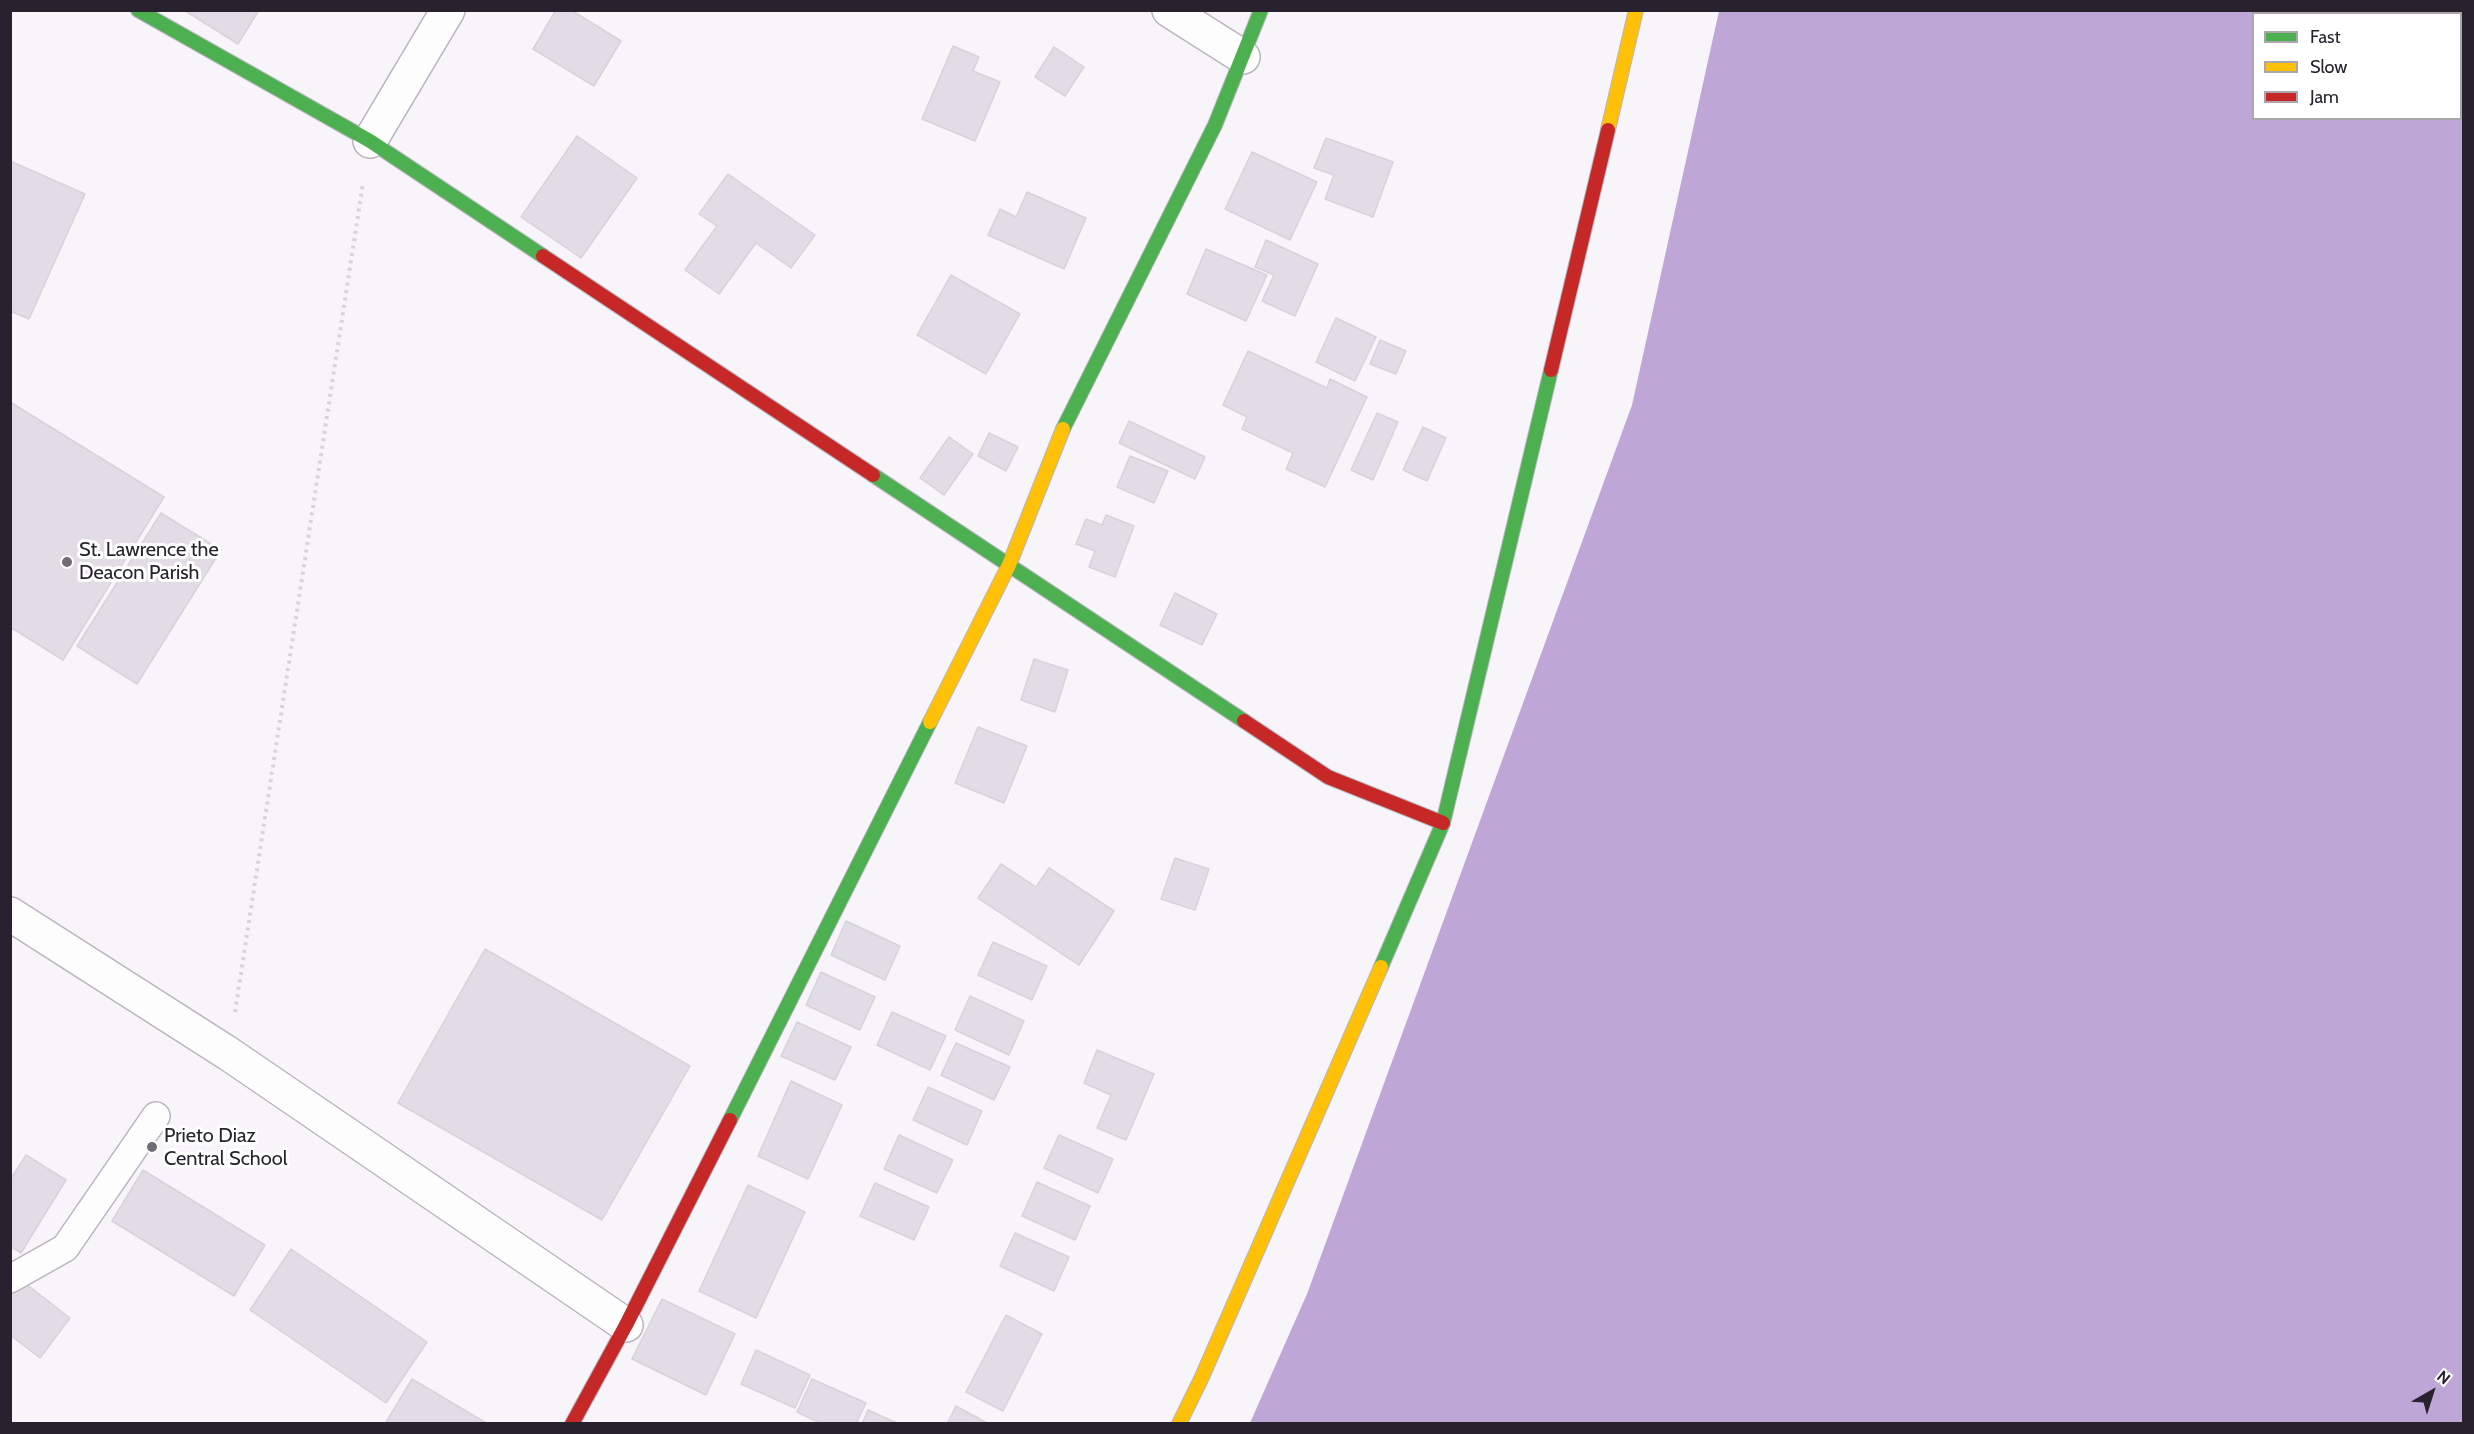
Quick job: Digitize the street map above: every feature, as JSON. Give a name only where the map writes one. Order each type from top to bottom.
[{"type":"street","points":[[138,10],[370,141],[1328,777],[1443,823]]},
{"type":"street","points":[[370,141],[448,10]]},
{"type":"street","points":[[1168,10],[1243,57]]},
{"type":"street","points":[[572,1424],[626,1325],[1009,565],[1063,428],[1215,125],[1261,10]]},
{"type":"street","points":[[1179,1424],[1202,1377],[1443,823],[1636,10]]},
{"type":"street","points":[[10,914],[229,1054],[626,1325]]},
{"type":"lane","points":[[10,1279],[65,1248],[156,1116]]},
{"type":"path","points":[[229,1054],[370,141]]},
{"type":"shaded area","points":[[1719,11],[2463,11],[2463,1423],[1250,1423],[1307,1294],[1632,405]]},
{"type":"building","points":[[184,10],[259,10],[238,44]]},
{"type":"building","points":[[556,10],[571,10],[621,41],[594,86],[533,49]]},
{"type":"building","points":[[953,46],[979,57],[973,71],[1000,82],[975,141],[922,119]]},
{"type":"building","points":[[1054,47],[1084,67],[1065,96],[1035,77]]},
{"type":"building","points":[[577,136],[637,178],[581,258],[521,217]]},
{"type":"building","points":[[1326,138],[1393,162],[1373,217],[1325,199],[1334,175],[1314,168]]},
{"type":"building","points":[[1252,152],[1317,182],[1290,240],[1225,209]]},
{"type":"building","points":[[10,161],[85,194],[29,319],[10,311]]},
{"type":"building","points":[[728,174],[815,235],[791,268],[756,243],[719,294],[685,270],[717,226],[699,214]]},
{"type":"building","points":[[1027,192],[1086,218],[1064,269],[988,235],[1000,209],[1016,217]]},
{"type":"building","points":[[1266,240],[1318,264],[1295,316],[1262,301],[1274,275],[1255,267]]},
{"type":"building","points":[[1206,249],[1267,275],[1246,321],[1187,294]]},
{"type":"building","points":[[951,275],[1020,314],[986,374],[917,335]]},
{"type":"building","points":[[1336,318],[1376,337],[1355,381],[1316,362]]},
{"type":"building","points":[[1380,340],[1406,351],[1396,374],[1370,364]]},
{"type":"building","points":[[1248,351],[1327,388],[1330,379],[1367,397],[1325,487],[1286,469],[1293,453],[1242,429],[1247,417],[1223,405]]},
{"type":"building","name":"St. Lawrence the Deacon Parish","points":[[10,402],[164,497],[63,660],[10,627]]},
{"type":"building","points":[[1377,413],[1398,422],[1373,480],[1351,470]]},
{"type":"building","points":[[1129,421],[1205,457],[1195,479],[1119,443]]},
{"type":"building","points":[[1423,427],[1446,438],[1427,481],[1403,470]]},
{"type":"building","points":[[989,433],[1018,447],[1006,471],[978,456]]},
{"type":"building","points":[[949,437],[973,454],[944,495],[920,478]]},
{"type":"building","points":[[1130,456],[1168,471],[1154,503],[1117,487]]},
{"type":"building","points":[[161,513],[221,550],[137,684],[77,646]]},
{"type":"building","points":[[1106,515],[1134,526],[1115,577],[1089,567],[1095,551],[1076,544],[1086,519],[1102,525]]},
{"type":"building","points":[[1175,593],[1217,614],[1202,645],[1160,625]]},
{"type":"building","points":[[1034,659],[1068,670],[1055,712],[1021,700]]},
{"type":"building","points":[[978,727],[1027,746],[1004,803],[955,783]]},
{"type":"building","points":[[1175,858],[1209,869],[1195,910],[1161,899]]},
{"type":"building","points":[[1001,864],[1036,887],[1049,868],[1114,911],[1079,965],[978,898]]},
{"type":"building","points":[[846,921],[900,946],[885,980],[831,955]]},
{"type":"building","points":[[993,942],[1047,966],[1032,1000],[978,975]]},
{"type":"building","points":[[485,949],[690,1066],[602,1220],[398,1103]]},
{"type":"building","points":[[821,972],[875,997],[860,1030],[806,1005]]},
{"type":"building","points":[[970,996],[1024,1021],[1009,1055],[955,1030]]},
{"type":"building","points":[[892,1012],[946,1036],[930,1070],[877,1045]]},
{"type":"building","points":[[797,1022],[851,1047],[835,1080],[781,1056]]},
{"type":"building","points":[[956,1043],[1010,1067],[994,1100],[941,1075]]},
{"type":"building","points":[[1097,1050],[1154,1074],[1126,1140],[1097,1128],[1111,1095],[1084,1083]]},
{"type":"building","points":[[791,1081],[842,1105],[808,1179],[758,1156]]},
{"type":"building","points":[[928,1087],[982,1111],[967,1145],[913,1120]]},
{"type":"building","points":[[899,1135],[953,1160],[937,1193],[884,1169]]},
{"type":"building","points":[[1059,1135],[1113,1159],[1098,1193],[1044,1168]]},
{"type":"building","points":[[26,1155],[66,1180],[21,1253],[10,1246],[10,1180]]},
{"type":"building","points":[[143,1170],[265,1245],[234,1296],[112,1221]]},
{"type":"building","points":[[1037,1182],[1090,1206],[1075,1240],[1022,1216]]},
{"type":"building","points":[[875,1183],[929,1207],[914,1240],[860,1216]]},
{"type":"building","points":[[748,1185],[805,1212],[756,1318],[699,1291]]},
{"type":"building","points":[[1015,1233],[1069,1257],[1054,1291],[1000,1266]]},
{"type":"building","points":[[291,1249],[427,1342],[386,1403],[250,1310]]},
{"type":"building","points":[[17,1277],[70,1318],[40,1358],[10,1335],[10,1286]]},
{"type":"building","points":[[662,1299],[735,1334],[706,1395],[632,1359]]},
{"type":"building","points":[[1006,1315],[1042,1334],[1003,1411],[966,1392]]},
{"type":"building","points":[[756,1350],[810,1375],[795,1408],[741,1384]]},
{"type":"building","points":[[412,1379],[488,1424],[385,1424]]},
{"type":"building","points":[[812,1379],[866,1403],[856,1424],[822,1424],[797,1412]]},
{"type":"building","points":[[956,1406],[989,1424],[947,1424]]},
{"type":"building","points":[[868,1410],[899,1424],[862,1424]]},
{"type":"traffic: fast","points":[[138,10],[370,141],[543,256]]},
{"type":"traffic: fast","points":[[1063,429],[1215,125],[1261,10]]},
{"type":"traffic: fast","points":[[1381,967],[1443,823],[1551,370]]},
{"type":"traffic: fast","points":[[873,475],[1244,721]]},
{"type":"traffic: fast","points":[[730,1120],[930,722]]},
{"type":"traffic: slow","points":[[1608,130],[1636,10]]},
{"type":"traffic: slow","points":[[930,722],[1009,565],[1063,429]]},
{"type":"traffic: slow","points":[[1179,1424],[1202,1377],[1381,967]]},
{"type":"traffic: jam","points":[[1551,370],[1608,130]]},
{"type":"traffic: jam","points":[[543,256],[873,475]]},
{"type":"traffic: jam","points":[[1244,721],[1328,777],[1443,823]]},
{"type":"traffic: jam","points":[[572,1424],[626,1325],[730,1120]]},
{"type":"place","name":"St. Lawrence the Deacon Parish","points":[[67,562]]},
{"type":"place","name":"Prieto Diaz Central School","points":[[152,1147]]}]
